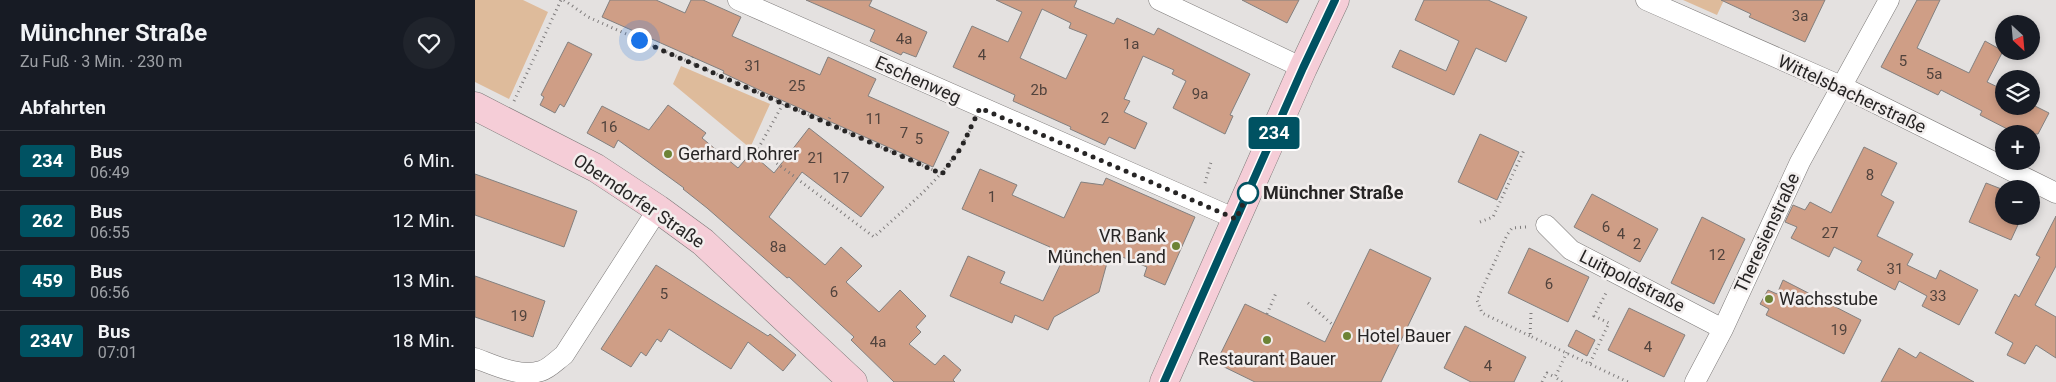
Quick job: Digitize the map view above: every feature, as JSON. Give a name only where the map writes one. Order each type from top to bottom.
[{"type":"main road","points":[[1164,382],[1335,0]]},
{"type":"main road","name":"Oberndorfer Straße","points":[[475,106],[506,120],[596,168],[658,209],[703,242],[853,382]]},
{"type":"street","name":"Eschenweg","points":[[739,0],[980,108],[1236,219]]},
{"type":"street","points":[[1159,0],[1303,68]]},
{"type":"street","name":"Wittelsbacherstraße","points":[[1646,0],[1841,86],[2056,193]]},
{"type":"street","name":"Theresienstraße","points":[[1695,382],[1723,329],[1800,162],[1889,0]]},
{"type":"street","points":[[475,358],[504,368],[526,372],[542,371],[564,355],[658,209]]},
{"type":"street","name":"Luitpoldstraße","points":[[1546,225],[1571,250],[1723,329]]},
{"type":"path","points":[[506,120],[563,0],[588,17],[942,174]]},
{"type":"path","points":[[690,62],[693,56]]},
{"type":"path","points":[[783,104],[758,149],[874,237],[942,174],[961,148],[980,108]]},
{"type":"path","points":[[827,123],[830,117]]},
{"type":"path","points":[[1480,222],[1493,217],[1525,148]]},
{"type":"path","points":[[1546,225],[1512,228],[1477,300],[1482,312],[1628,382]]},
{"type":"path","points":[[1590,363],[1609,323],[1595,316],[1616,273]]},
{"type":"path","points":[[1267,314],[1276,293]]},
{"type":"path","points":[[1308,303],[1333,325]]},
{"type":"path","points":[[1531,313],[1531,336]]},
{"type":"path","points":[[1555,377],[1567,352]]},
{"type":"path","points":[[1542,382],[1547,373],[1562,382]]},
{"type":"shaded area","points":[[475,0],[523,0],[548,12],[509,99],[475,82]]},
{"type":"shaded area","points":[[1683,0],[1724,0],[1717,15]]},
{"type":"shaded area","points":[[681,66],[770,104],[750,148],[673,84]]},
{"type":"building","points":[[610,0],[656,0],[685,13],[691,0],[703,0],[741,17],[732,36],[820,75],[828,57],[876,79],[868,96],[949,132],[933,167],[772,96],[723,73],[724,71],[602,17]]},
{"type":"building","points":[[806,0],[872,0],[869,6],[927,32],[916,57],[903,52],[901,55],[870,41],[875,30]]},
{"type":"building","points":[[996,0],[1077,0],[1074,7],[1114,24],[1117,18],[1154,35],[1158,28],[1250,74],[1230,115],[1233,116],[1225,134],[1173,108],[1186,81],[1172,74],[1174,70],[1143,56],[1124,99],[1130,101],[1124,112],[1147,123],[1135,149],[1109,137],[1105,145],[1070,129],[1071,127],[1013,101],[1015,95],[953,67],[972,26],[1008,42],[1022,12]],"holes":[[[1042,9],[1071,23],[1069,28],[1087,35],[1066,79],[1020,58]]]},
{"type":"building","points":[[1242,0],[1299,0],[1287,23]]},
{"type":"building","points":[[1424,0],[1488,0],[1527,17],[1506,62],[1476,48],[1454,95],[1392,67],[1400,50],[1446,71],[1459,41],[1415,20]]},
{"type":"building","points":[[1721,0],[1825,0],[1805,42],[1749,17],[1751,14]]},
{"type":"building","points":[[1917,0],[1940,0],[1917,48],[1969,73],[1985,41],[1995,47],[1995,60],[1998,60],[1987,82],[1995,86],[1995,115],[2040,115],[2040,108],[2049,113],[2040,130],[2040,125],[1999,125],[1980,115],[1982,111],[1941,90],[1938,95],[1881,67]]},
{"type":"building","points":[[568,42],[592,54],[564,107],[560,104],[555,113],[540,105],[544,97],[541,95]]},
{"type":"building","points":[[668,105],[706,133],[702,138],[738,168],[751,153],[774,173],[809,128],[884,187],[861,217],[802,172],[769,217],[825,265],[841,247],[862,266],[846,282],[879,312],[900,290],[926,316],[916,327],[921,332],[909,344],[935,365],[944,355],[961,370],[953,380],[955,382],[894,382],[851,340],[854,337],[789,277],[787,278],[684,188],[618,140],[614,148],[587,133],[602,106],[649,130]]},
{"type":"building","points":[[1480,134],[1519,152],[1497,200],[1458,182]]},
{"type":"building","points":[[1864,147],[1897,163],[1881,195],[1894,202],[1877,236],[1913,254],[1907,265],[1936,279],[1940,270],[1978,290],[1959,325],[1922,306],[1927,296],[1899,281],[1895,290],[1857,270],[1862,261],[1834,247],[1829,257],[1791,238],[1797,227],[1785,222],[1793,205],[1805,210],[1810,202],[1831,213]]},
{"type":"building","points":[[980,169],[1017,185],[1012,195],[1064,218],[1081,182],[1103,185],[1106,178],[1195,217],[1165,285],[1144,276],[1147,267],[1110,252],[1099,292],[1054,317],[1048,330],[1015,315],[1012,323],[950,296],[968,256],[1005,272],[1000,283],[1043,301],[1062,261],[1047,253],[1050,247],[962,209]]},
{"type":"building","points":[[475,174],[577,211],[564,247],[475,215]]},
{"type":"building","points":[[1986,183],[1995,186],[1995,225],[2018,225],[2011,240],[1969,222]]},
{"type":"building","points":[[1592,194],[1658,229],[1640,262],[1574,227]]},
{"type":"building","points":[[2056,216],[2056,266],[2035,305],[2056,317],[2056,358],[2036,345],[2025,364],[2007,355],[2013,343],[1995,333],[2015,294],[2019,297],[2040,257],[2036,255]]},
{"type":"building","points":[[1702,217],[1745,239],[1714,304],[1671,283]]},
{"type":"building","points":[[1529,248],[1589,277],[1568,322],[1508,293]]},
{"type":"building","points":[[1370,249],[1431,278],[1381,382],[1255,382],[1216,363],[1245,304],[1325,342]]},
{"type":"building","points":[[656,265],[768,336],[770,334],[796,355],[783,371],[748,342],[731,369],[669,329],[661,342],[657,339],[646,356],[641,352],[631,367],[601,349]]},
{"type":"building","points":[[475,276],[545,301],[533,337],[475,317]]},
{"type":"building","points":[[1783,280],[1861,320],[1844,354],[1766,315],[1769,309],[1760,304],[1768,290],[1777,294]]},
{"type":"building","points":[[1629,308],[1685,335],[1664,377],[1608,350]]},
{"type":"building","points":[[1465,326],[1526,357],[1514,382],[1471,382],[1444,368]]},
{"type":"building","points":[[1576,330],[1595,340],[1587,356],[1568,346]]},
{"type":"building","points":[[1899,348],[1916,358],[1920,352],[1974,382],[1881,382]]},
{"type":"bus line","name":"234","points":[[1164,382],[1335,0]]},
{"type":"place","name":"Gerhard Rohrer","points":[[668,154]]},
{"type":"place","name":"Münchner Straße","points":[[1248,193]]},
{"type":"place","name":"VR Bank München Land","points":[[1176,246]]},
{"type":"place","name":"Wachsstube","points":[[1769,299]]},
{"type":"place","name":"Hotel Bauer","points":[[1347,336]]},
{"type":"place","name":"Restaurant Bauer","points":[[1267,340]]},
{"type":"route","points":[[639,40],[942,174],[961,148],[980,108],[1236,219],[1248,193]]}]
